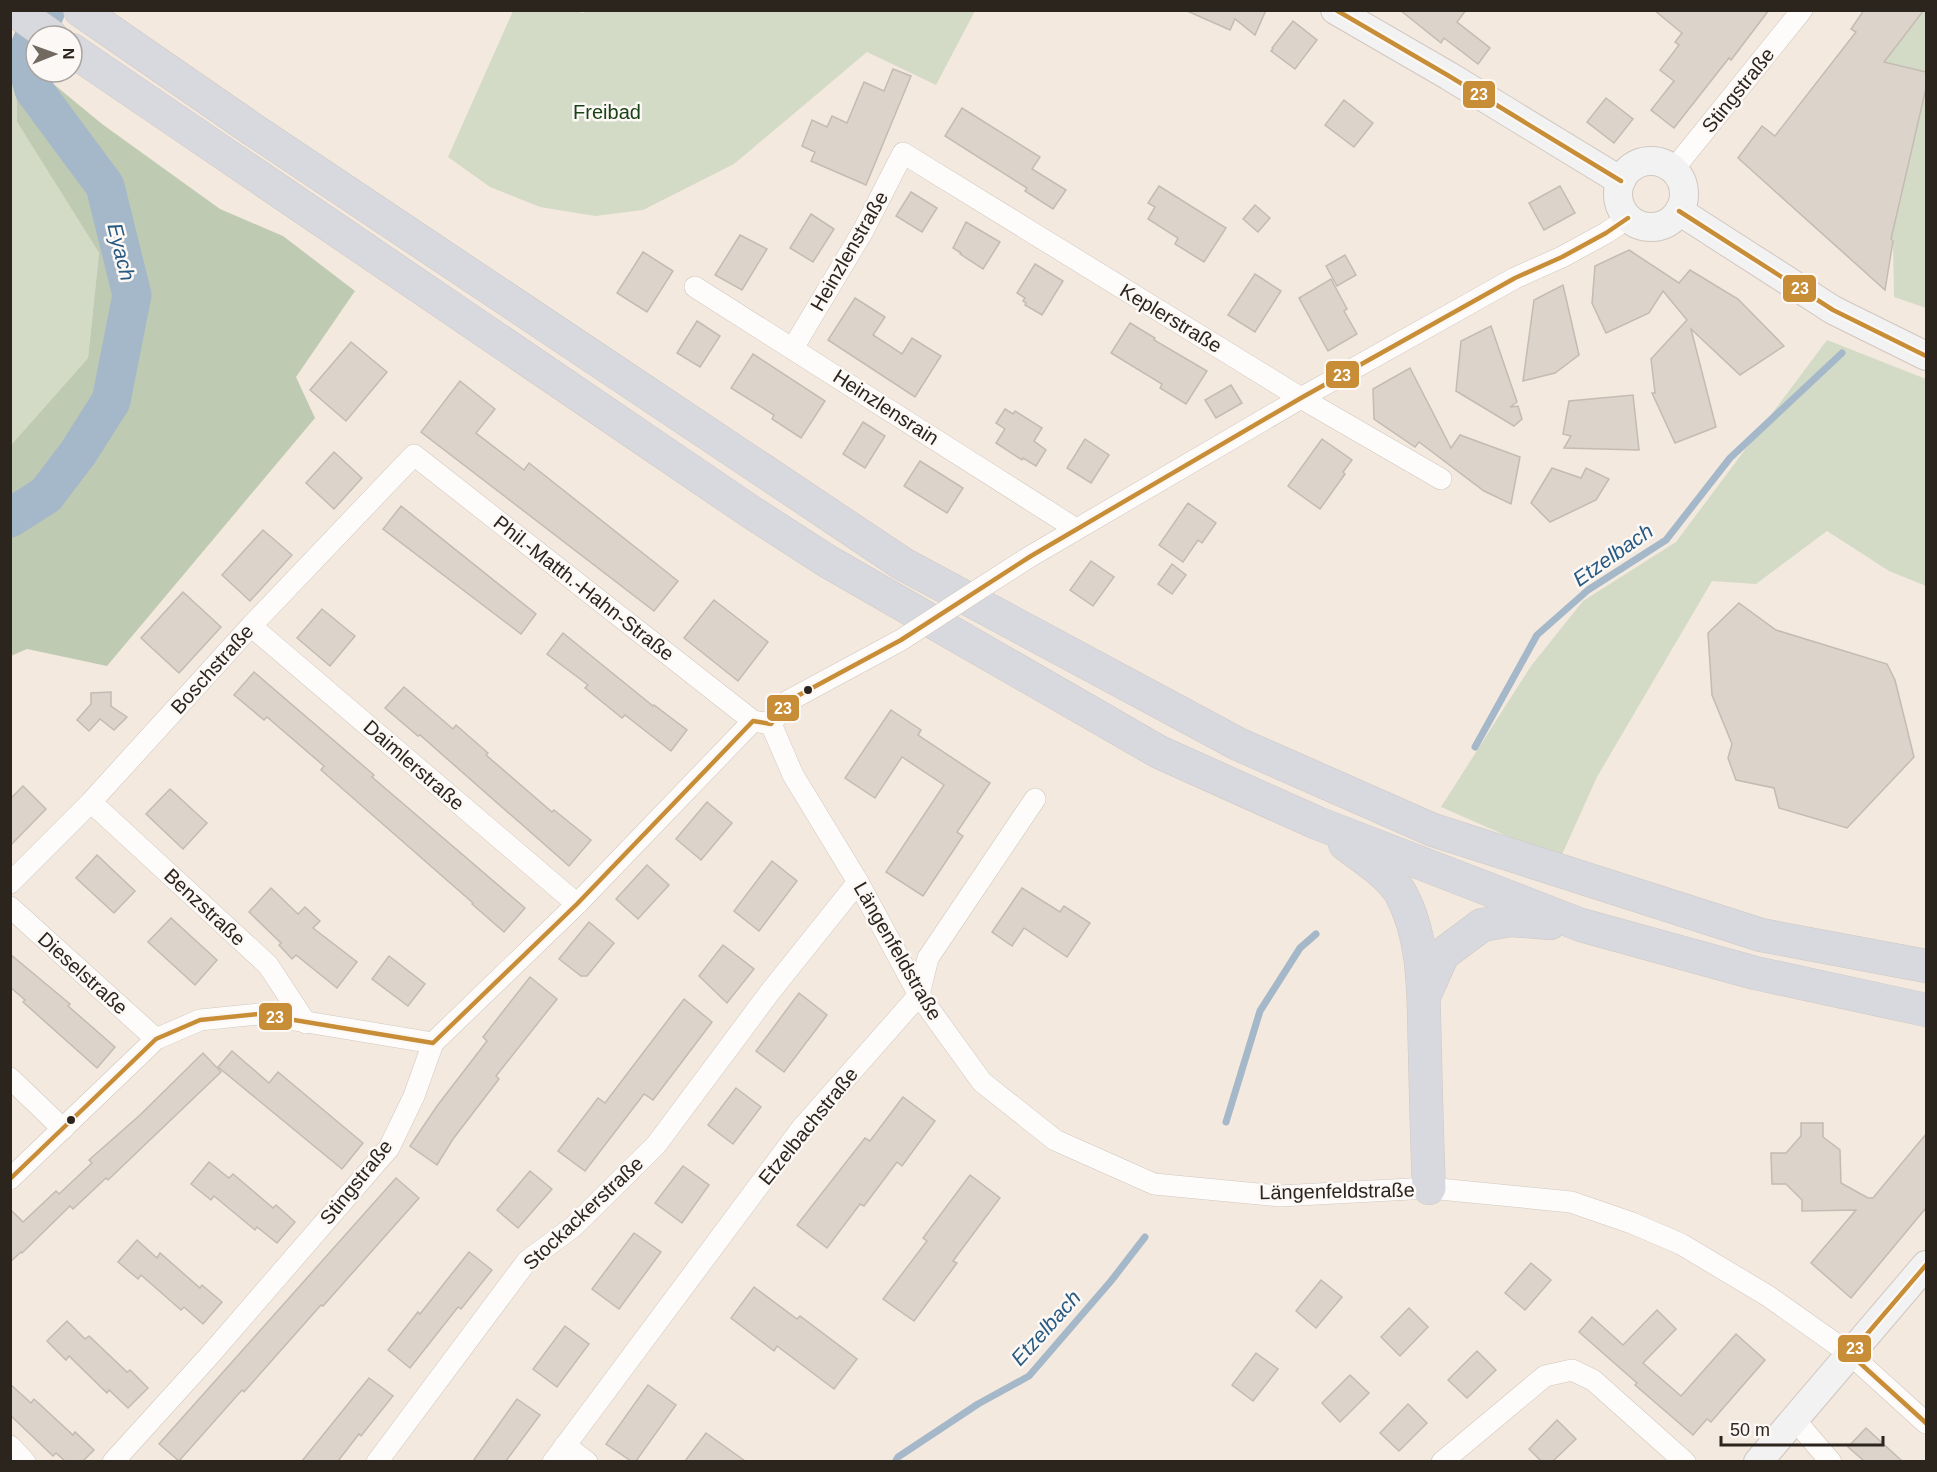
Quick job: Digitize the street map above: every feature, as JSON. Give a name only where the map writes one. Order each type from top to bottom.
[{"type":"highway","points":[[14,10],[34,24]]},
{"type":"highway","points":[[80,10],[252,129],[903,564],[1238,744],[1433,830],[1761,935],[1926,966]]},
{"type":"highway","points":[[84,58],[741,506],[827,561],[1159,752],[1317,824],[1581,926],[1755,973],[1926,1010]]},
{"type":"highway","points":[[1317,824],[1374,865],[1399,890],[1411,917],[1420,952],[1429,1188]]},
{"type":"highway","points":[[1423,999],[1443,954],[1482,925],[1511,920],[1581,926]]},
{"type":"main road","points":[[1338,11],[1621,181]]},
{"type":"main road","points":[[1651,161],[1673,170],[1680,179],[1683,190],[1683,201],[1679,212],[1661,226],[1649,227],[1628,218],[1622,210],[1618,190],[1628,171],[1651,161]]},
{"type":"main road","points":[[1679,212],[1833,310],[1926,356]]},
{"type":"main road","points":[[1758,1461],[1926,1265]]},
{"type":"street","name":"Stingstraße","points":[[1673,170],[1802,10]]},
{"type":"street","name":"Heinzlenstraße","points":[[793,348],[863,231],[903,153]]},
{"type":"street","name":"Keplerstraße","points":[[903,153],[1301,398],[1441,479]]},
{"type":"street","name":"Stingstraße","points":[[113,1461],[209,1356],[389,1148],[414,1096],[433,1043],[762,722],[788,701],[901,640],[1076,530],[1301,398],[1515,278],[1571,252],[1628,218]]},
{"type":"street","name":"Heinzlensrain","points":[[695,287],[1076,530]]},
{"type":"street","name":"Boschstraße","points":[[10,883],[91,802],[251,626],[414,455]]},
{"type":"street","name":"Phil.-Matth.-Hahn-Straße","points":[[414,455],[762,722]]},
{"type":"street","name":"Daimlerstraße","points":[[251,626],[577,904]]},
{"type":"street","name":"Längenfeldstraße","points":[[762,722],[858,882],[919,995],[982,1082],[1055,1140],[1154,1184],[1280,1196],[1429,1188],[1570,1202],[1632,1223],[1681,1244],[1768,1296],[1850,1354],[1926,1423]]},
{"type":"street","name":"Etzelbachstraße","points":[[587,1461],[559,1453],[801,1129],[919,995],[928,958],[1035,799]]},
{"type":"street","name":"Benzstraße","points":[[91,802],[268,965],[306,1023]]},
{"type":"street","name":"Stockackerstraße","points":[[377,1461],[527,1261],[573,1227],[656,1145],[771,992],[858,882]]},
{"type":"street","name":"Dieselstraße","points":[[10,907],[156,1039]]},
{"type":"street","points":[[10,1179],[156,1039],[200,1020],[258,1014],[433,1043]]},
{"type":"street","points":[[10,1078],[63,1129]]},
{"type":"street","points":[[1442,1461],[1545,1376],[1572,1370],[1593,1380],[1684,1461]]},
{"type":"street","points":[[1794,1419],[1831,1461]]},
{"type":"street","points":[[10,1446],[25,1461]]},
{"type":"green space","name":"Freibad","points":[[575,10],[582,13],[590,10],[975,11],[936,85],[867,52],[734,164],[643,210],[595,216],[540,207],[490,187],[448,157],[513,11]]},
{"type":"green space","points":[[1926,11],[1926,72],[1902,66],[1875,72]]},
{"type":"green space","points":[[11,49],[17,53],[17,122],[99,253],[88,358],[11,445]]},
{"type":"green space","points":[[17,53],[24,59],[24,84],[54,84],[102,124],[220,209],[283,236],[355,291],[296,377],[315,418],[107,666],[27,649],[11,656],[11,445],[88,358],[99,253],[17,122]]},
{"type":"green space","points":[[1926,88],[1926,308],[1894,297],[1893,242],[1879,226],[1896,218]]},
{"type":"green space","points":[[1827,340],[1926,379],[1926,586],[1889,571],[1827,531],[1756,584],[1712,581],[1597,777],[1560,859],[1441,807],[1531,666],[1583,601],[1676,542]]},
{"type":"building","points":[[1185,10],[1266,10],[1255,35],[1235,19],[1230,30]]},
{"type":"building","points":[[1400,10],[1466,10],[1457,22],[1490,48],[1478,64],[1444,38],[1441,43]]},
{"type":"building","points":[[1654,10],[1769,10],[1674,128],[1651,110],[1674,81],[1660,70],[1679,45],[1675,42],[1682,33]]},
{"type":"building","points":[[1864,10],[1924,10],[1884,62],[1926,72],[1926,88],[1891,239],[1893,241],[1885,290],[1738,158],[1762,126],[1775,136],[1856,32],[1851,29]]},
{"type":"building","points":[[1293,21],[1317,40],[1295,69],[1271,51]]},
{"type":"building","points":[[893,69],[911,76],[866,185],[811,161],[815,152],[802,146],[812,120],[827,127],[832,116],[847,123],[864,82],[884,91]]},
{"type":"building","points":[[1606,98],[1633,119],[1614,143],[1587,122]]},
{"type":"building","points":[[1344,100],[1373,123],[1354,147],[1325,125]]},
{"type":"building","points":[[962,108],[1040,157],[1032,169],[1066,190],[1053,209],[1025,191],[1027,188],[945,136]]},
{"type":"building","points":[[1159,186],[1226,228],[1204,262],[1175,244],[1178,238],[1148,219],[1155,207],[1148,203]]},
{"type":"building","points":[[1560,186],[1575,213],[1544,230],[1529,203]]},
{"type":"building","points":[[911,192],[937,208],[922,232],[896,216]]},
{"type":"building","points":[[1255,205],[1270,218],[1258,232],[1243,219]]},
{"type":"building","points":[[811,214],[834,229],[813,262],[790,248]]},
{"type":"building","points":[[966,222],[1000,242],[983,269],[953,248]]},
{"type":"building","points":[[740,235],[767,249],[742,290],[715,275]]},
{"type":"building","points":[[1629,250],[1679,283],[1690,270],[1738,299],[1784,346],[1740,375],[1691,329],[1716,427],[1675,443],[1652,393],[1655,393],[1651,359],[1687,320],[1663,291],[1649,313],[1606,333],[1592,303],[1595,266]]},
{"type":"building","points":[[643,252],[673,271],[647,312],[617,293]]},
{"type":"building","points":[[1345,255],[1356,275],[1337,286],[1326,266]]},
{"type":"building","points":[[1035,264],[1063,281],[1042,315],[1025,305],[1023,301],[1025,298],[1017,293]]},
{"type":"building","points":[[1255,274],[1281,291],[1255,332],[1228,315]]},
{"type":"building","points":[[1331,279],[1347,309],[1344,311],[1357,334],[1328,351],[1299,298]]},
{"type":"building","points":[[1563,285],[1579,355],[1555,373],[1523,381],[1534,300]]},
{"type":"building","points":[[855,298],[885,317],[873,335],[902,354],[912,338],[941,356],[915,397],[828,340]]},
{"type":"building","points":[[697,321],[720,336],[700,367],[677,353]]},
{"type":"building","points":[[1130,323],[1207,371],[1186,404],[1160,388],[1162,384],[1111,353]]},
{"type":"building","points":[[1491,326],[1517,402],[1510,407],[1518,406],[1522,419],[1514,426],[1456,391],[1461,341]]},
{"type":"building","points":[[351,342],[387,372],[346,421],[310,390]]},
{"type":"building","points":[[753,354],[825,401],[801,438],[772,419],[774,415],[731,388]]},
{"type":"building","points":[[1410,368],[1451,448],[1460,435],[1520,457],[1511,504],[1484,491],[1419,442],[1415,447],[1374,419],[1373,389]]},
{"type":"building","points":[[460,381],[495,409],[476,433],[524,470],[529,463],[678,581],[654,611],[421,432]]},
{"type":"building","points":[[1231,385],[1242,403],[1216,418],[1205,400]]},
{"type":"building","points":[[1633,395],[1639,450],[1564,448],[1571,436],[1563,434],[1569,401]]},
{"type":"building","points":[[1005,409],[1013,414],[1015,411],[1042,428],[1034,441],[1046,450],[1036,466],[996,443],[1005,429],[996,423]]},
{"type":"building","points":[[863,422],[885,436],[865,468],[843,454]]},
{"type":"building","points":[[1085,439],[1109,455],[1091,483],[1067,468]]},
{"type":"building","points":[[1322,439],[1352,460],[1320,509],[1288,486]]},
{"type":"building","points":[[334,452],[362,478],[334,509],[306,483]]},
{"type":"building","points":[[920,461],[963,488],[947,513],[904,486]]},
{"type":"building","points":[[1552,468],[1581,478],[1586,468],[1609,479],[1596,500],[1550,522],[1531,503]]},
{"type":"building","points":[[1188,503],[1216,523],[1202,543],[1198,540],[1183,562],[1159,545]]},
{"type":"building","points":[[401,506],[536,614],[521,634],[383,529]]},
{"type":"building","points":[[263,530],[292,555],[250,601],[222,575]]},
{"type":"building","points":[[1091,561],[1114,577],[1093,606],[1070,590]]},
{"type":"building","points":[[1172,564],[1186,575],[1172,594],[1158,584]]},
{"type":"building","points":[[183,592],[221,627],[179,673],[141,638]]},
{"type":"building","points":[[714,600],[768,642],[738,681],[684,638]]},
{"type":"building","points":[[1739,603],[1776,630],[1887,664],[1895,680],[1914,757],[1847,828],[1779,808],[1774,788],[1736,780],[1728,758],[1732,744],[1712,695],[1708,633]]},
{"type":"building","points":[[322,609],[355,636],[330,666],[297,638]]},
{"type":"building","points":[[563,633],[653,706],[687,730],[671,751],[625,715],[622,718],[585,688],[588,685],[547,654]]},
{"type":"building","points":[[254,672],[525,908],[504,932],[321,770],[324,766],[267,717],[264,720],[234,695]]},
{"type":"building","points":[[404,687],[453,729],[456,725],[488,753],[486,755],[552,812],[554,810],[591,840],[569,866],[420,735],[418,736],[385,708]]},
{"type":"building","points":[[111,692],[111,706],[127,717],[114,730],[100,719],[89,731],[77,720],[91,704],[91,693]]},
{"type":"building","points":[[891,710],[921,730],[918,735],[990,783],[957,832],[963,836],[923,896],[886,872],[944,785],[902,757],[875,798],[845,778]]},
{"type":"building","points":[[23,786],[46,809],[10,846],[10,799]]},
{"type":"building","points":[[170,789],[207,823],[183,849],[146,814]]},
{"type":"building","points":[[707,802],[732,823],[701,860],[676,839]]},
{"type":"building","points":[[97,855],[135,891],[114,913],[76,878]]},
{"type":"building","points":[[772,861],[797,881],[759,931],[734,911]]},
{"type":"building","points":[[647,865],[669,885],[638,919],[616,899]]},
{"type":"building","points":[[271,888],[298,914],[305,907],[320,921],[313,928],[357,962],[337,988],[296,955],[292,959],[279,945],[281,943],[249,912]]},
{"type":"building","points":[[1022,888],[1060,912],[1064,906],[1090,923],[1067,957],[1024,928],[1012,946],[992,932]]},
{"type":"building","points":[[171,918],[217,960],[195,985],[148,942]]},
{"type":"building","points":[[589,922],[614,943],[587,976],[581,976],[559,959]]},
{"type":"building","points":[[723,945],[754,969],[727,1003],[699,976]]},
{"type":"building","points":[[10,954],[70,1004],[68,1006],[115,1047],[97,1068],[23,1002],[25,1000],[10,987]]},
{"type":"building","points":[[389,956],[425,984],[408,1006],[372,979]]},
{"type":"building","points":[[530,977],[557,999],[496,1076],[499,1079],[453,1139],[437,1165],[410,1146],[437,1106],[487,1041],[483,1037]]},
{"type":"building","points":[[799,993],[827,1015],[784,1072],[756,1051]]},
{"type":"building","points":[[684,999],[712,1022],[653,1100],[644,1094],[585,1171],[558,1151],[598,1098],[605,1103]]},
{"type":"building","points":[[232,1051],[269,1083],[278,1072],[363,1143],[342,1169],[218,1067]]},
{"type":"building","points":[[203,1053],[221,1072],[108,1180],[106,1178],[73,1209],[70,1206],[10,1262],[10,1209],[23,1222],[56,1191],[59,1194],[92,1163],[89,1160],[140,1115]]},
{"type":"building","points":[[736,1088],[761,1107],[733,1144],[708,1125]]},
{"type":"building","points":[[903,1097],[935,1121],[902,1166],[897,1162],[864,1206],[860,1204],[827,1248],[797,1225],[865,1138],[870,1141]]},
{"type":"building","points":[[1801,1123],[1823,1123],[1823,1137],[1840,1150],[1841,1183],[1868,1198],[1873,1198],[1926,1134],[1926,1208],[1851,1298],[1811,1263],[1856,1210],[1802,1211],[1802,1200],[1786,1184],[1772,1184],[1771,1153],[1786,1153],[1801,1136]]},
{"type":"building","points":[[209,1162],[229,1178],[233,1174],[273,1208],[276,1205],[295,1222],[277,1243],[257,1227],[255,1230],[214,1196],[211,1200],[191,1184]]},
{"type":"building","points":[[683,1166],[709,1185],[682,1223],[655,1203]]},
{"type":"building","points":[[530,1171],[552,1189],[518,1228],[497,1210]]},
{"type":"building","points":[[970,1175],[1000,1198],[953,1261],[957,1263],[914,1321],[883,1299],[927,1241],[923,1238]]},
{"type":"building","points":[[396,1178],[419,1198],[323,1306],[321,1305],[244,1392],[242,1390],[179,1461],[159,1444]]},
{"type":"building","points":[[634,1233],[661,1252],[619,1309],[592,1289]]},
{"type":"building","points":[[137,1240],[157,1258],[160,1253],[200,1288],[202,1285],[222,1302],[203,1324],[184,1307],[181,1310],[141,1275],[138,1279],[118,1262]]},
{"type":"building","points":[[469,1252],[492,1270],[461,1309],[458,1307],[410,1368],[388,1350]]},
{"type":"building","points":[[1531,1263],[1551,1280],[1525,1310],[1505,1293]]},
{"type":"building","points":[[1321,1280],[1342,1297],[1316,1328],[1296,1311]]},
{"type":"building","points":[[754,1287],[797,1319],[800,1316],[857,1359],[834,1389],[777,1346],[774,1351],[731,1318]]},
{"type":"building","points":[[1409,1308],[1428,1327],[1400,1356],[1381,1337]]},
{"type":"building","points":[[1657,1310],[1676,1329],[1643,1363],[1681,1396],[1736,1334],[1765,1360],[1711,1422],[1707,1419],[1693,1435],[1579,1332],[1592,1317],[1623,1345]]},
{"type":"building","points":[[67,1321],[85,1339],[89,1336],[127,1372],[130,1370],[148,1388],[128,1408],[109,1390],[107,1393],[69,1356],[66,1360],[47,1341]]},
{"type":"building","points":[[565,1326],[589,1344],[557,1387],[533,1369]]},
{"type":"building","points":[[1477,1351],[1496,1370],[1467,1398],[1448,1380]]},
{"type":"building","points":[[1256,1353],[1278,1369],[1253,1401],[1232,1385]]},
{"type":"building","points":[[1350,1375],[1369,1393],[1340,1422],[1322,1403]]},
{"type":"building","points":[[369,1378],[393,1396],[361,1436],[359,1434],[338,1461],[302,1461]]},
{"type":"building","points":[[10,1384],[31,1403],[34,1399],[73,1435],[75,1432],[94,1450],[83,1461],[65,1461],[56,1453],[53,1456],[10,1415]]},
{"type":"building","points":[[648,1385],[676,1405],[636,1461],[631,1461],[606,1444]]},
{"type":"building","points":[[517,1399],[540,1415],[506,1461],[473,1461]]},
{"type":"building","points":[[1408,1404],[1427,1423],[1399,1451],[1380,1433]]},
{"type":"building","points":[[1557,1420],[1576,1439],[1553,1461],[1541,1461],[1529,1449]]},
{"type":"building","points":[[1866,1428],[1902,1461],[1864,1461],[1848,1447]]},
{"type":"building","points":[[706,1433],[745,1461],[685,1461]]},
{"type":"waterway","name":"Eyach","points":[[10,518],[46,495],[78,453],[111,401],[132,295],[105,186],[34,90],[25,58],[46,10]]},
{"type":"waterway","name":"Etzelbach","points":[[1475,747],[1537,635],[1588,590],[1666,540],[1730,458],[1842,353]]},
{"type":"waterway","name":"Etzelbach","points":[[1226,1122],[1260,1011],[1300,948],[1316,934]]},
{"type":"waterway","name":"Etzelbach","points":[[895,1462],[898,1457],[978,1404],[1029,1376],[1111,1281],[1145,1237]]},
{"type":"transit line","name":"23","points":[[1336,10],[1621,181]]},
{"type":"transit line","name":"23","points":[[1679,211],[1833,310],[1926,356]]},
{"type":"transit line","name":"23","points":[[10,1179],[156,1039],[200,1020],[258,1014],[433,1043],[577,904],[753,721],[771,724],[788,701],[901,640],[1031,556],[1301,398],[1515,278],[1562,257],[1606,233],[1628,218]]},
{"type":"transit line","name":"23","points":[[1926,1265],[1850,1354],[1926,1423]]}]
